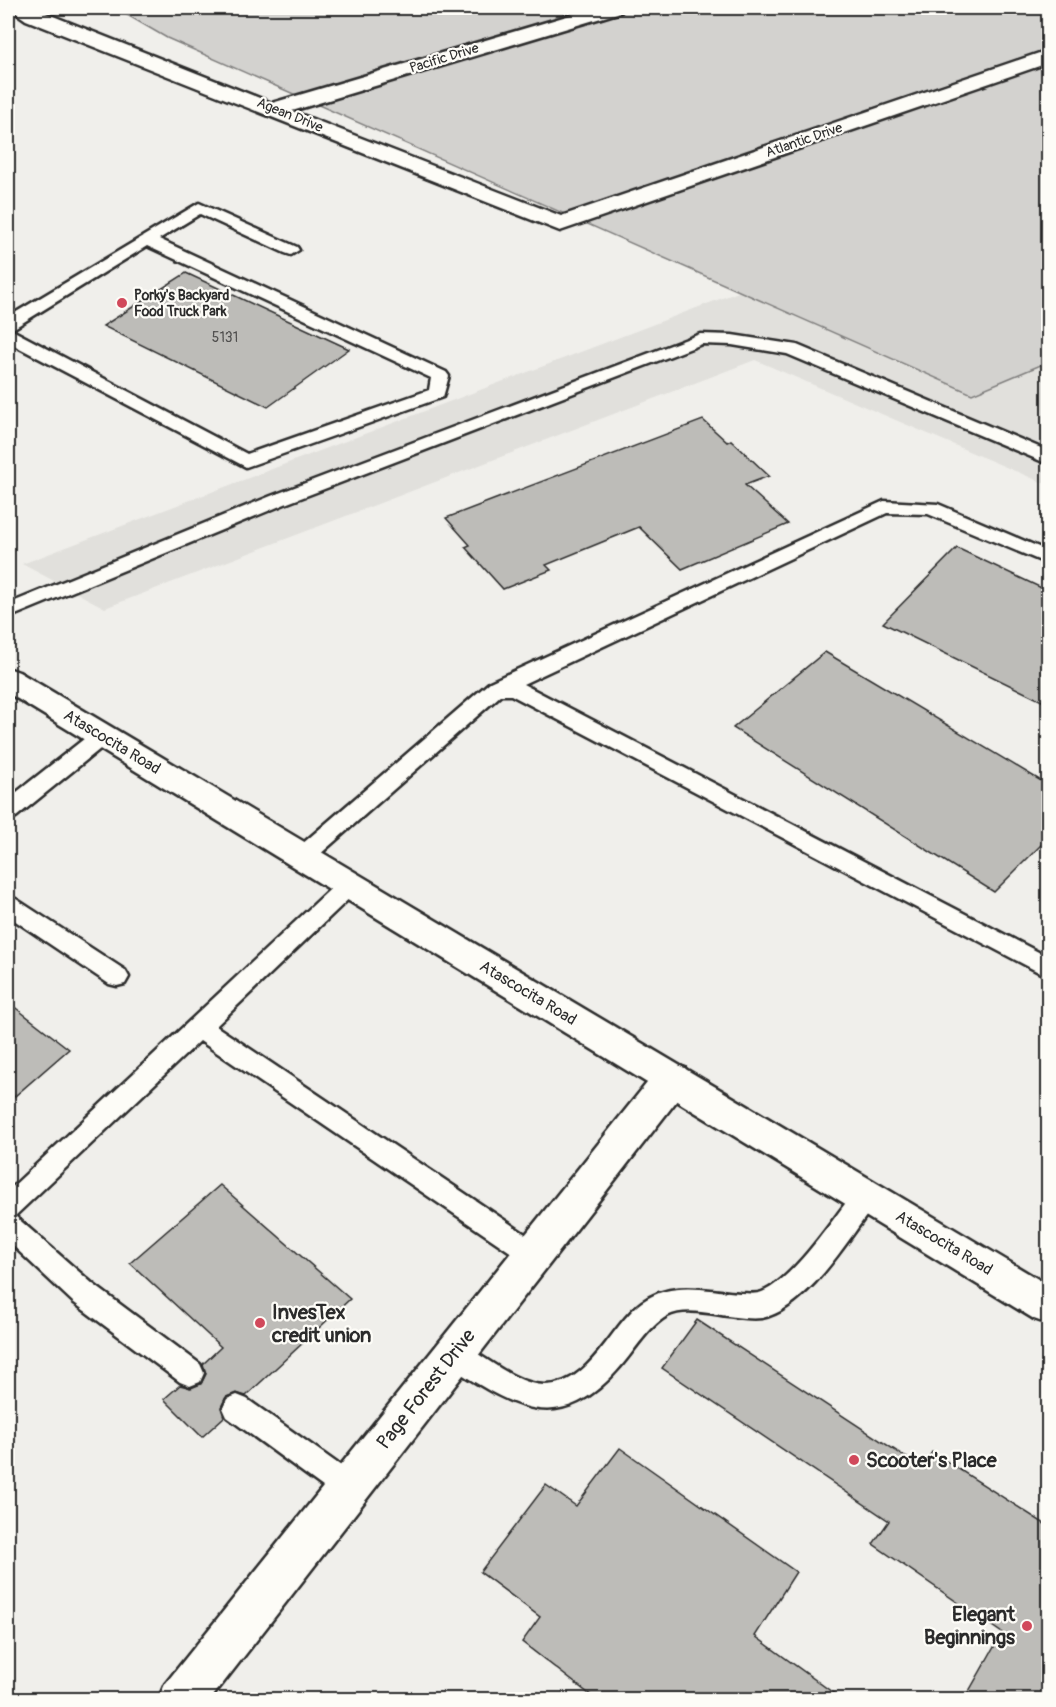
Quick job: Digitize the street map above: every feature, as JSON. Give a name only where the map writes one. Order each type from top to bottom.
[{"type":"street","name":"Agean Drive","points":[[19,8],[33,16],[560,224]]},
{"type":"street","name":"Pacific Drive","points":[[273,109],[614,8]]},
{"type":"street","name":"Atlantic Drive","points":[[560,224],[1048,56]]},
{"type":"street","name":"Atascocita Road","points":[[8,680],[1048,1306]]},
{"type":"street","name":"Page Forest Drive","points":[[181,1700],[672,1079]]},
{"type":"lane","points":[[8,324],[199,208],[291,250]]},
{"type":"lane","points":[[8,335],[246,461],[437,393],[440,376],[147,240]]},
{"type":"lane","points":[[8,611],[278,500],[700,339],[732,340],[791,349],[1048,458]]},
{"type":"lane","points":[[302,857],[496,688],[884,507],[931,508],[1048,558]]},
{"type":"lane","points":[[496,688],[514,688],[1048,968]]},
{"type":"lane","points":[[8,812],[102,736]]},
{"type":"lane","points":[[8,1207],[349,885]]},
{"type":"lane","points":[[8,905],[117,977]]},
{"type":"lane","points":[[198,1027],[534,1254]]},
{"type":"lane","points":[[454,1354],[508,1386],[542,1399],[569,1396],[593,1380],[641,1321],[663,1304],[691,1298],[726,1305],[763,1305],[791,1288],[866,1196]]},
{"type":"lane","points":[[8,1225],[83,1293],[190,1373]]},
{"type":"lane","points":[[237,1408],[348,1488]]},
{"type":"shaded area","points":[[115,8],[1048,8],[1048,362],[972,394],[167,38]]},
{"type":"shaded area","points":[[741,291],[972,394],[1048,362],[1048,485],[755,360],[105,608],[22,564]]},
{"type":"building","points":[[186,273],[349,349],[268,407],[103,326]]},
{"type":"building","points":[[703,420],[727,442],[731,440],[769,476],[745,485],[788,524],[682,569],[639,527],[546,565],[551,570],[503,589],[465,547],[470,545],[446,518]]},
{"type":"building","points":[[957,548],[1048,591],[1048,704],[883,623]]},
{"type":"building","points":[[825,652],[1048,785],[1048,838],[994,892],[733,728]]},
{"type":"building","points":[[8,1002],[69,1049],[8,1102]]},
{"type":"building","name":"InvesTex credit union","points":[[220,1185],[350,1299],[246,1396],[236,1393],[226,1397],[221,1407],[224,1417],[202,1437],[164,1399],[180,1385],[191,1388],[201,1384],[206,1374],[203,1364],[221,1347],[130,1263]]},
{"type":"building","name":"Scooter's Place","points":[[697,1320],[922,1468],[932,1452],[1048,1526],[1048,1700],[964,1700],[1002,1633],[873,1544],[889,1521],[662,1368]]},
{"type":"building","points":[[620,1448],[796,1572],[755,1636],[843,1700],[597,1700],[522,1642],[540,1617],[480,1572],[546,1485],[576,1506]]},
{"type":"place","name":"Porky's Backyard Food Truck Park","points":[[122,303]]},
{"type":"place","name":"InvesTex credit union","points":[[260,1323]]},
{"type":"place","name":"Scooter's Place","points":[[854,1460]]},
{"type":"place","name":"Elegant Beginnings","points":[[1027,1626]]}]
